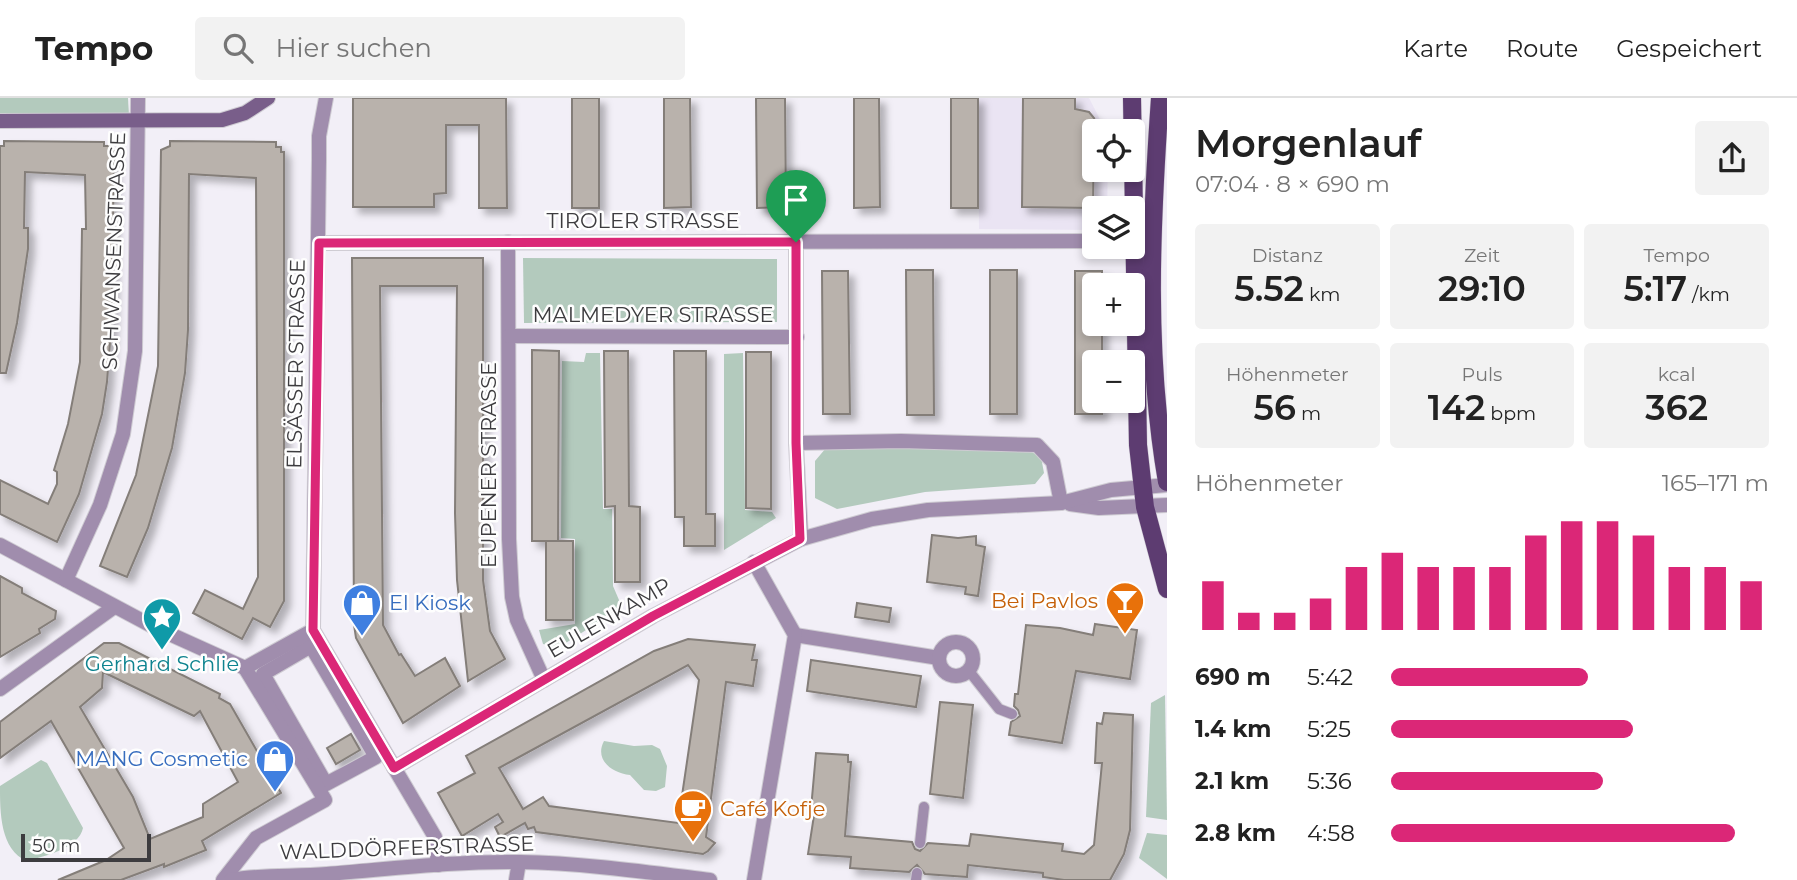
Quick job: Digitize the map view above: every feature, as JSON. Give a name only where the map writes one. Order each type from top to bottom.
[{"type":"main road","points":[[1132,98],[1146,242],[1151,331],[1167,483]]},
{"type":"main road","points":[[1160,98],[1146,242],[1138,445],[1145,507],[1167,589]]},
{"type":"main road","points":[[0,121],[222,120],[245,113],[264,99]]},
{"type":"street","name":"SCHWANSENSTRASSE","points":[[66,580],[100,505],[125,420],[135,351],[138,98]]},
{"type":"street","name":"ELSÄSSER STRASSE","points":[[313,630],[319,136],[326,98]]},
{"type":"street","name":"TIROLER STRASSE","points":[[319,243],[1082,241]]},
{"type":"street","name":"EUPENER STRASSE","points":[[508,242],[509,539],[512,597],[517,620],[544,680]]},
{"type":"street","points":[[796,242],[796,443],[800,539]]},
{"type":"street","name":"MALMEDYER STRASSE","points":[[509,336],[797,337]]},
{"type":"street","points":[[796,443],[901,441],[1037,445],[1053,463],[1061,503]]},
{"type":"street","name":"EULENKAMP","points":[[1061,503],[1111,490],[1167,483]]},
{"type":"street","name":"EULENKAMP","points":[[394,768],[544,680],[800,539],[872,519],[928,510],[1061,503],[1099,508],[1167,506]]},
{"type":"street","points":[[0,545],[114,607],[246,668],[325,800],[256,838],[223,880]]},
{"type":"street","points":[[754,562],[795,635],[754,880]]},
{"type":"street","points":[[0,689],[114,607]]},
{"type":"street","points":[[246,668],[313,630],[435,837],[438,864]]},
{"type":"street","points":[[795,635],[939,658]]},
{"type":"street","points":[[949,644],[966,645],[974,661],[969,671],[960,677],[949,675],[941,668],[939,658],[949,644]]},
{"type":"street","points":[[311,646],[376,757],[326,784],[263,674],[311,646]]},
{"type":"street","points":[[516,880],[519,862]]},
{"type":"street","name":"WALDDÖRFERSTRASSE","points":[[231,880],[266,874],[322,874],[438,864],[519,862],[596,873],[710,880]]},
{"type":"lane","points":[[969,671],[999,709],[1012,714]]},
{"type":"lane","points":[[920,843],[924,807]]},
{"type":"shaded area","points":[[978,98],[1089,98],[1100,119],[1082,119],[1082,182],[1108,182],[1107,196],[1082,196],[1082,230],[979,229]]},
{"type":"green space","points":[[0,98],[128,98],[129,116],[0,116]]},
{"type":"green space","points":[[523,258],[777,259],[777,322],[524,323]]},
{"type":"green space","points":[[586,353],[600,353],[603,509],[612,509],[613,586],[622,607],[558,648],[543,644],[539,630],[575,624],[575,539],[561,538],[562,361],[584,362]]},
{"type":"green space","points":[[743,353],[745,510],[772,512],[776,518],[724,550],[724,354]]},
{"type":"green space","points":[[826,448],[1024,448],[1041,457],[1044,473],[1035,484],[925,492],[837,509],[815,498],[815,461]]},
{"type":"green space","points":[[1165,695],[1167,820],[1146,817],[1151,703]]},
{"type":"green space","points":[[604,741],[634,746],[652,745],[660,749],[667,766],[665,787],[656,791],[644,790],[630,775],[611,768],[601,754]]},
{"type":"green space","points":[[41,760],[47,763],[83,828],[75,841],[68,846],[27,861],[11,848],[3,829],[0,786]]},
{"type":"green space","points":[[1147,833],[1167,835],[1167,879],[1139,858]]},
{"type":"building","points":[[353,98],[506,98],[507,208],[479,208],[479,125],[446,125],[446,193],[434,194],[434,207],[353,207]]},
{"type":"building","points":[[572,98],[599,98],[599,208],[572,208]]},
{"type":"building","points":[[664,98],[690,98],[691,207],[664,208]]},
{"type":"building","points":[[756,98],[785,98],[786,207],[757,208]]},
{"type":"building","points":[[854,98],[879,98],[880,207],[854,208]]},
{"type":"building","points":[[951,98],[978,98],[978,208],[951,208]]},
{"type":"building","points":[[1023,98],[1075,98],[1075,109],[1089,112],[1094,119],[1082,119],[1082,182],[1093,182],[1093,196],[1082,196],[1082,208],[1022,207]]},
{"type":"building","points":[[4,141],[104,142],[104,146],[110,146],[110,151],[114,151],[112,316],[107,382],[102,414],[79,494],[57,542],[0,514],[0,480],[48,504],[57,484],[57,472],[54,470],[68,424],[80,362],[82,229],[86,229],[85,175],[25,172],[24,228],[28,228],[28,249],[6,373],[0,373],[0,146],[4,146]]},
{"type":"building","points":[[170,141],[276,142],[276,147],[281,147],[281,152],[284,152],[284,601],[270,627],[253,618],[242,639],[193,613],[205,590],[243,609],[258,577],[256,178],[189,174],[188,330],[185,373],[172,448],[148,528],[127,577],[100,566],[136,475],[158,366],[161,150],[170,146]]},
{"type":"building","points":[[352,258],[483,258],[483,580],[490,631],[505,659],[468,681],[457,580],[455,513],[457,286],[380,286],[383,625],[399,655],[401,654],[415,676],[445,658],[460,686],[403,723],[356,638],[354,625]]},
{"type":"building","points":[[906,270],[933,270],[934,415],[907,415]]},
{"type":"building","points":[[990,270],[1017,270],[1017,414],[990,414]]},
{"type":"building","points":[[822,271],[848,271],[850,414],[823,414]]},
{"type":"building","points":[[1075,271],[1102,271],[1082,273],[1082,336],[1102,336],[1102,350],[1082,350],[1082,413],[1102,414],[1075,414]]},
{"type":"building","points":[[532,350],[559,351],[558,541],[532,541]]},
{"type":"building","points":[[604,351],[628,351],[629,506],[640,507],[640,582],[615,582],[615,506],[605,507]]},
{"type":"building","points":[[674,351],[706,351],[706,514],[715,514],[715,546],[684,546],[684,517],[675,517]]},
{"type":"building","points":[[746,352],[771,352],[771,509],[746,508]]},
{"type":"building","points":[[932,535],[958,538],[976,536],[976,545],[985,547],[978,596],[965,594],[966,587],[927,582]]},
{"type":"building","points":[[546,541],[573,541],[573,620],[546,620]]},
{"type":"building","points":[[0,576],[22,588],[22,593],[56,611],[55,619],[39,629],[40,633],[0,657]]},
{"type":"building","points":[[857,603],[891,608],[889,622],[855,617]]},
{"type":"building","points":[[1095,624],[1137,630],[1130,679],[1076,671],[1062,743],[1009,735],[1011,722],[1020,716],[1014,706],[1015,694],[1018,694],[1026,625],[1093,635]]},
{"type":"building","points":[[688,639],[755,645],[752,660],[757,660],[753,686],[726,682],[706,837],[715,843],[708,851],[703,854],[536,832],[534,827],[528,829],[525,823],[500,837],[495,827],[503,822],[498,814],[462,836],[438,793],[475,773],[466,756],[654,651]],"holes":[[[688,665],[699,680],[678,823],[549,806],[543,797],[523,809],[499,768]]]},
{"type":"building","points":[[104,643],[119,643],[220,694],[219,698],[230,704],[281,793],[202,841],[206,850],[164,867],[164,864],[121,880],[58,880],[106,860],[124,848],[51,721],[0,758],[0,722]],"holes":[[[103,672],[194,716],[200,711],[238,782],[203,804],[203,817],[150,839],[133,797],[80,707],[102,688]]]},
{"type":"building","points":[[811,660],[921,676],[916,707],[807,691]]},
{"type":"building","points":[[940,702],[973,705],[963,798],[930,794]]},
{"type":"building","points":[[1104,713],[1133,715],[1130,830],[1124,854],[1110,880],[1064,880],[1043,877],[1043,873],[968,865],[967,877],[925,874],[917,865],[909,872],[850,868],[851,857],[808,854],[815,809],[811,809],[816,753],[848,755],[848,762],[851,762],[845,836],[912,842],[915,849],[920,851],[928,843],[969,846],[971,834],[1063,844],[1062,851],[1084,854],[1094,845],[1102,763],[1095,763],[1097,723],[1102,724]]},
{"type":"building","points":[[351,734],[360,750],[336,764],[327,748]]},
{"type":"place","name":"Bei Pavlos","points":[[1125,635]]},
{"type":"place","name":"El Kiosk","points":[[362,637]]},
{"type":"place","name":"Gerhard Schlie","points":[[162,651]]},
{"type":"place","name":"MANG Cosmetic","points":[[275,793]]},
{"type":"place","name":"Café Kofje","points":[[693,843]]},
{"type":"route","points":[[796,242],[796,443],[800,539],[653,616],[394,768],[313,630],[319,243],[796,242]]}]
